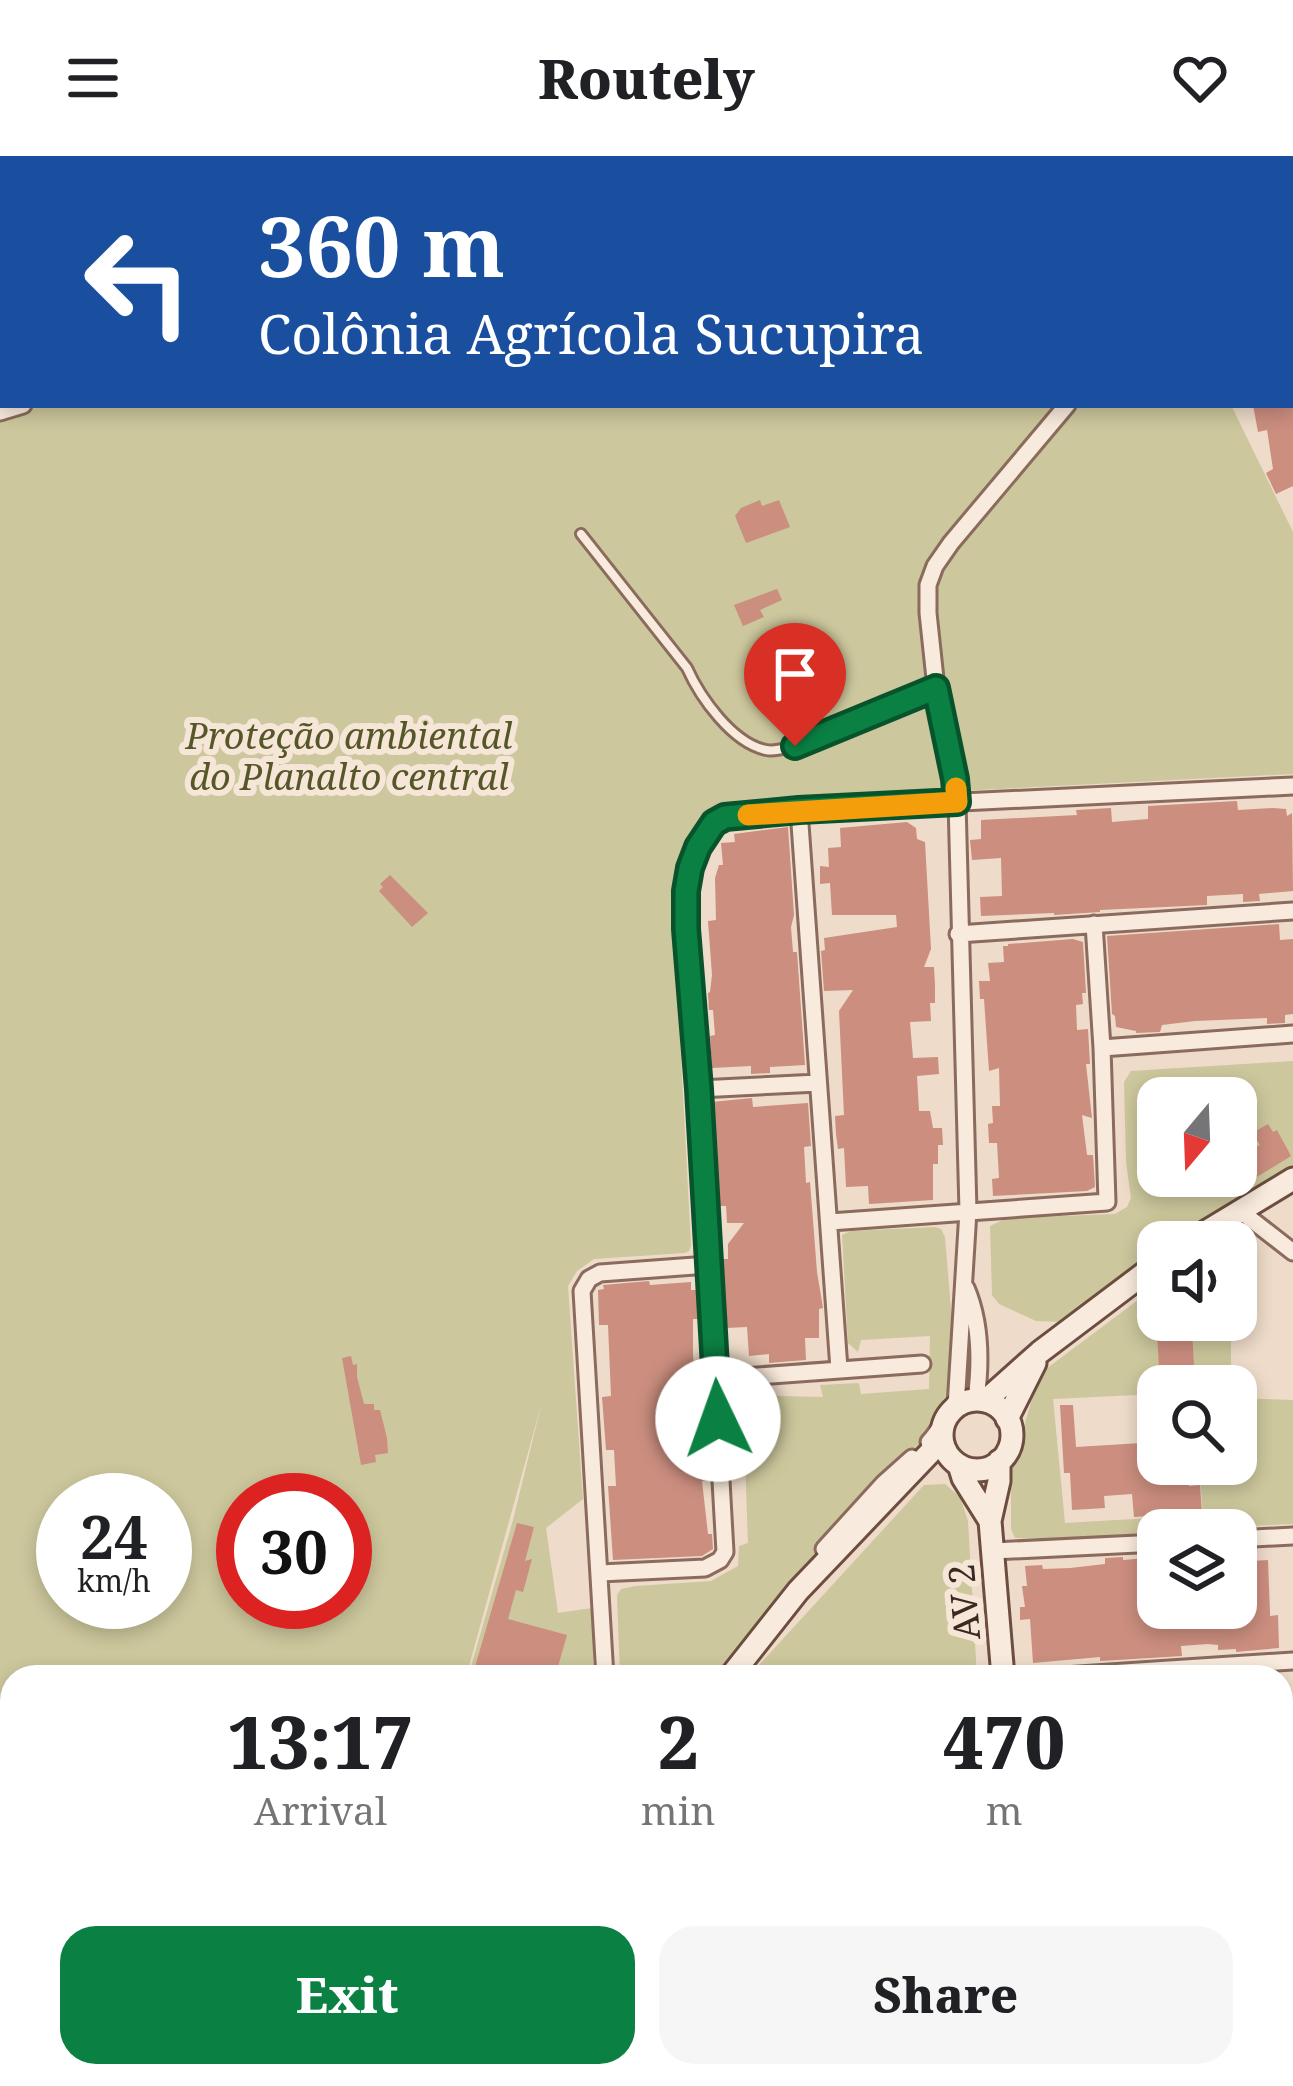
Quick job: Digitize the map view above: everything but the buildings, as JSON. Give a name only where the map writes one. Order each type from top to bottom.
[{"type":"street","points":[[729,1665],[801,1574],[884,1483],[938,1433],[945,1415],[968,1402],[980,1375],[977,1329],[965,1286],[968,1211],[957,802],[936,688],[928,585],[935,566],[1065,408]]},
{"type":"street","points":[[600,1574],[705,1568],[725,1552],[686,929],[690,868],[714,823],[725,817],[799,810],[1293,786]]},
{"type":"street","points":[[799,810],[839,1369]]},
{"type":"street","points":[[958,934],[1293,911]]},
{"type":"street","points":[[830,1222],[1108,1201],[1094,924]]},
{"type":"street","points":[[1102,1048],[1293,1034]]},
{"type":"street","points":[[699,1089],[818,1083]]},
{"type":"street","points":[[1206,1221],[1293,1168]]},
{"type":"street","points":[[1222,1221],[1293,1179]]},
{"type":"street","points":[[1239,1210],[1293,1252]]},
{"type":"street","points":[[604,1665],[582,1291],[600,1273],[708,1265]]},
{"type":"street","points":[[1064,1324],[1137,1270]]},
{"type":"street","points":[[740,1665],[799,1592],[942,1440],[944,1422],[1137,1279]]},
{"type":"street","points":[[1007,1419],[1040,1352]]},
{"type":"street","points":[[716,1379],[922,1364]]},
{"type":"street","points":[[924,1459],[980,1469],[1000,1461],[1011,1441],[1007,1419],[998,1408],[968,1402]]},
{"type":"street","points":[[942,1440],[956,1462]]},
{"type":"street","name":"AV 2","points":[[1000,1461],[990,1521],[1002,1665]]},
{"type":"street","name":"AV 2","points":[[956,1462],[990,1521]]},
{"type":"street","points":[[1257,1538],[1293,1536]]},
{"type":"street","points":[[993,1551],[1137,1544]]},
{"type":"street","points":[[1232,1665],[1293,1661]]},
{"type":"lane","points":[[581,534],[687,668],[716,715],[759,748],[772,751],[795,746],[936,688]]},
{"type":"green space","name":"Proteção ambiental do Planalto central","points":[[0,408],[1232,408],[1293,532],[1293,774],[732,806],[704,817],[684,852],[674,923],[691,1246],[685,1253],[594,1259],[577,1271],[568,1286],[583,1499],[546,1528],[558,1613],[592,1608],[594,1665],[471,1665],[542,1402],[469,1665],[0,1665]]},
{"type":"green space","points":[[1293,1061],[1293,1171],[1257,1190],[1257,1077],[1137,1077],[1137,1197],[1245,1197],[1208,1221],[1137,1221],[1137,1270],[1067,1322],[1036,1321],[999,1304],[992,1295],[990,1226],[1007,1218],[1115,1214],[1127,1207],[1131,1198],[1124,1082],[1131,1071]]},
{"type":"green space","points":[[935,1227],[945,1237],[952,1321],[951,1403],[938,1433],[731,1665],[620,1665],[617,1595],[621,1589],[711,1581],[738,1566],[739,1546],[748,1543],[743,1401],[747,1395],[823,1397],[820,1385],[859,1383],[861,1394],[929,1389],[930,1336],[861,1340],[858,1352],[848,1343],[842,1235]]},
{"type":"green space","points":[[1137,1301],[1137,1341],[1231,1341],[1231,1365],[1137,1365],[1137,1395],[1053,1399],[1065,1523],[1137,1519],[1137,1533],[1015,1538],[1011,1473],[1033,1395],[1046,1369]]},
{"type":"green space","points":[[1257,1399],[1293,1400],[1293,1524],[1257,1526],[1257,1509],[1203,1509],[1201,1485],[1257,1485]]},
{"type":"green space","points":[[945,1484],[960,1497],[968,1521],[976,1665],[759,1665],[924,1485]]},
{"type":"slow traffic","points":[[748,815],[957,802],[956,788]]},
{"type":"route","points":[[718,1419],[686,929],[686,891],[698,847],[714,823],[725,817],[957,802],[936,688],[795,746]]}]
